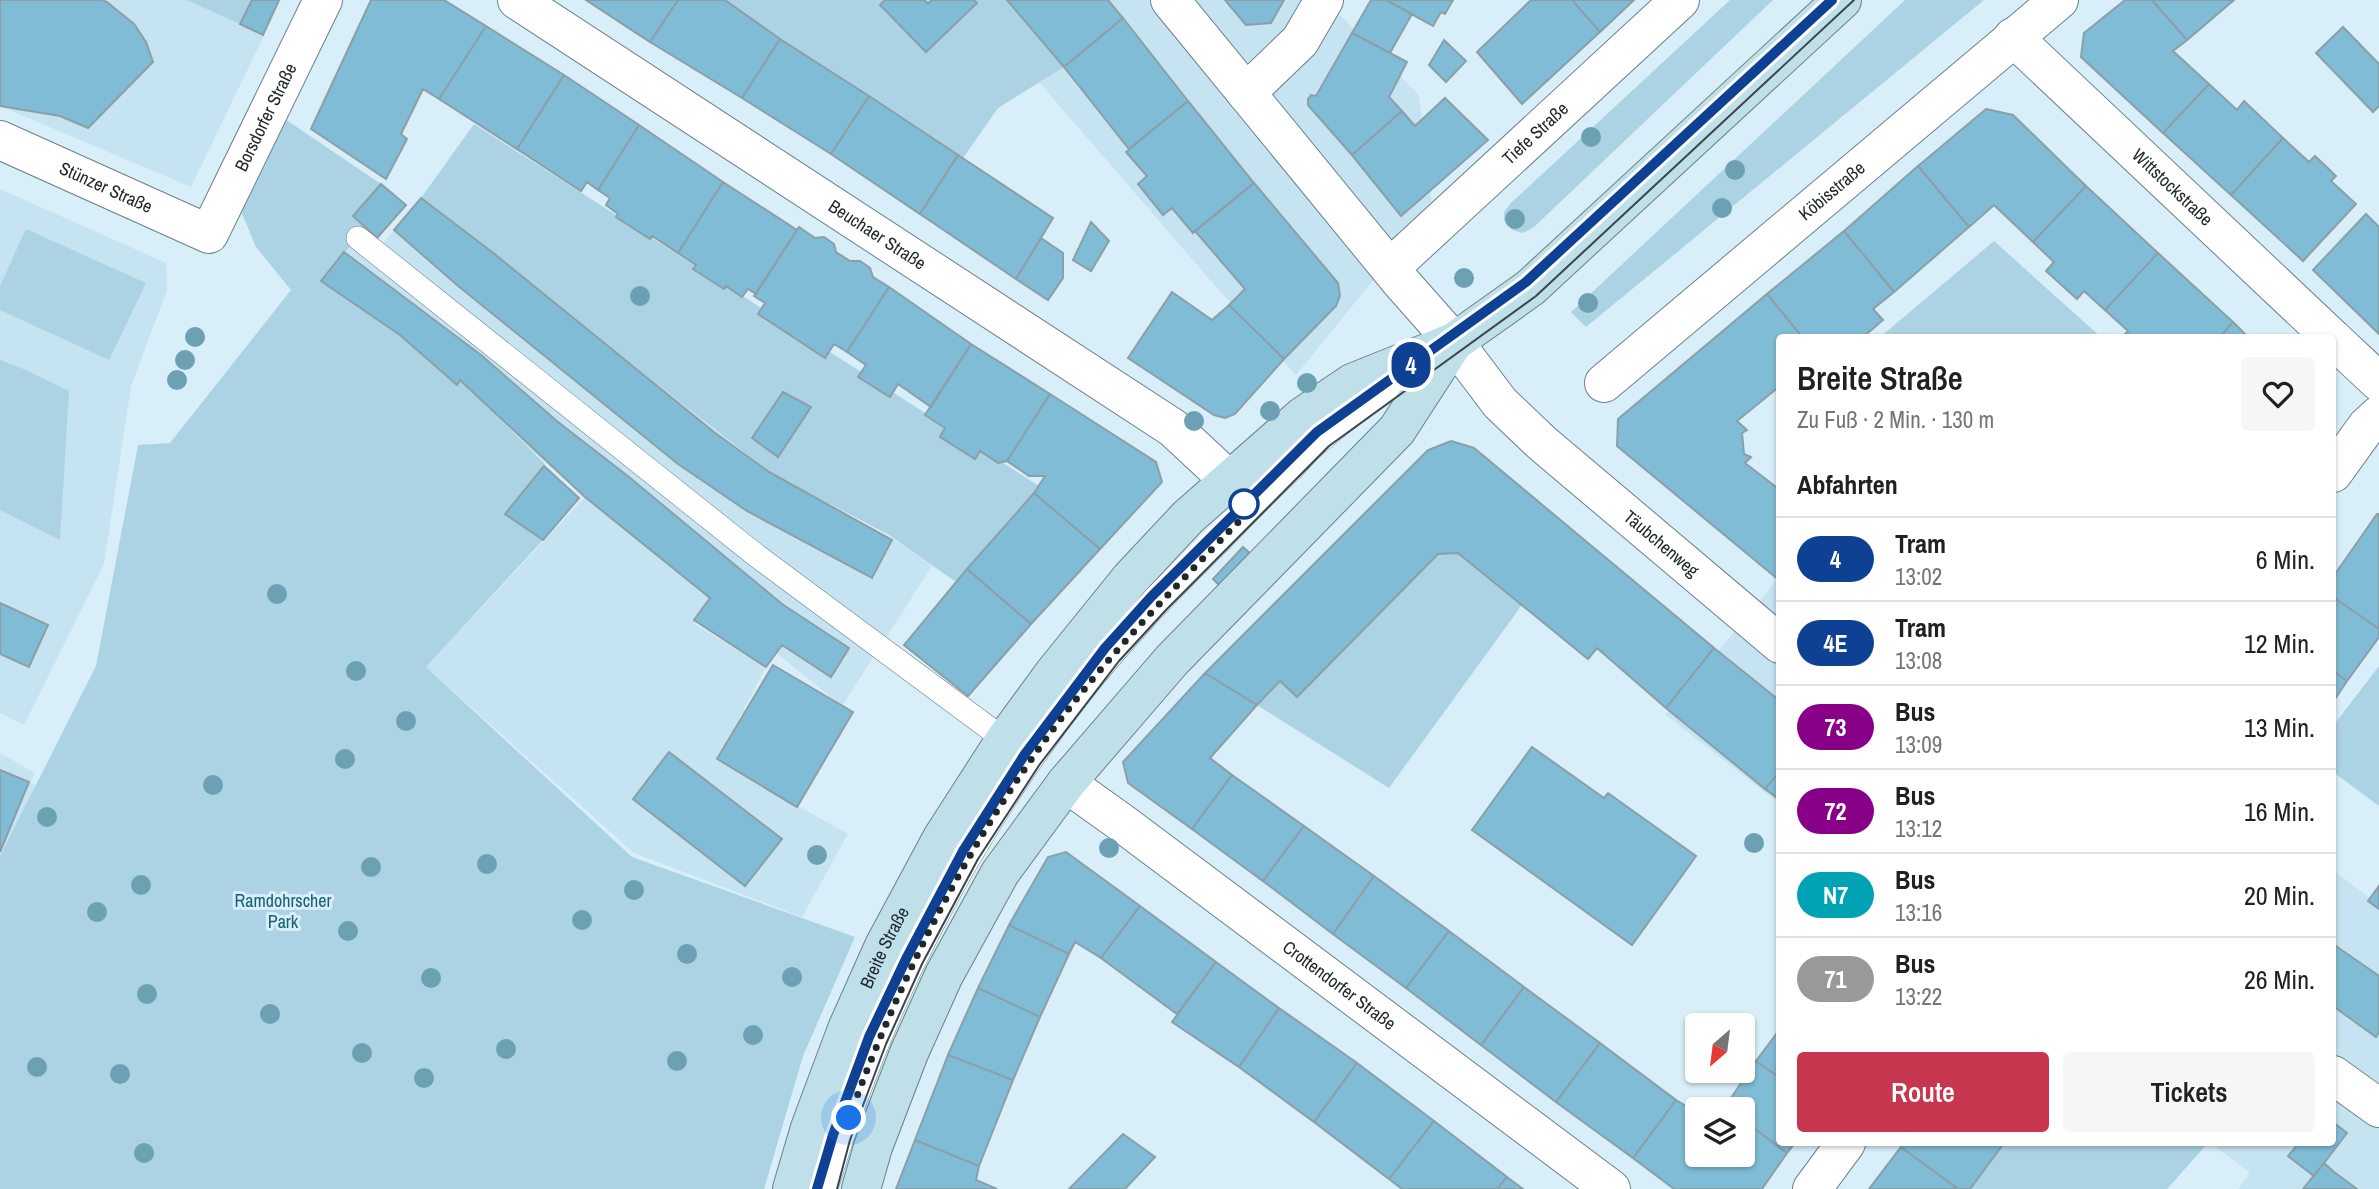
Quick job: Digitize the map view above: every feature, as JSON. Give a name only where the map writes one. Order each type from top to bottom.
[{"type":"main road","points":[[861,1189],[873,1147],[909,1053],[944,975],[1000,873],[1066,783],[1194,635],[1397,430],[1454,342],[1530,288],[1842,0]]},
{"type":"main road","name":"Breite Straße","points":[[792,1189],[810,1128],[847,1028],[884,946],[942,838],[1005,740],[1054,673],[1130,579],[1188,517],[1303,416],[1352,383],[1454,342]]},
{"type":"street","name":"Borsdorfer Straße","points":[[209,234],[323,0]]},
{"type":"street","name":"Beuchaer Straße","points":[[517,0],[1173,428],[1230,481]]},
{"type":"street","name":"Täubchenweg","points":[[1170,0],[1454,342],[1500,403],[1542,443],[1776,640]]},
{"type":"street","points":[[1246,93],[1300,41],[1324,0]]},
{"type":"street","name":"Tiefe Straße","points":[[1391,268],[1679,0]]},
{"type":"street","name":"Köbisstraße","points":[[1604,383],[2059,0]]},
{"type":"street","name":"Wittstockstraße","points":[[2013,37],[2328,334]]},
{"type":"street","name":"Stünzer Straße","points":[[0,140],[209,234]]},
{"type":"street","name":"Wittstockstraße","points":[[2336,342],[2379,382]]},
{"type":"street","points":[[2336,469],[2367,426],[2379,415]]},
{"type":"street","name":"Crottendorfer Straße","points":[[1066,783],[1611,1189]]},
{"type":"street","points":[[2336,1077],[2379,1108]]},
{"type":"street","points":[[1812,1189],[1844,1146]]},
{"type":"lane","points":[[358,238],[757,556],[1005,740]]},
{"type":"lane","points":[[826,1189],[841,1138],[878,1040],[914,960],[970,855],[1028,765],[1080,694],[1158,604],[1322,439],[1454,342]]},
{"type":"shaded area","points":[[0,0],[281,0],[191,187],[0,106]]},
{"type":"shaded area","points":[[968,0],[1325,0],[1419,95],[1432,208],[1296,375]]},
{"type":"shaded area","points":[[0,189],[166,263],[167,290],[131,386],[104,564],[24,725],[0,713]]},
{"type":"shaded area","points":[[421,198],[503,255],[744,454],[901,544],[932,566],[842,706],[710,599],[694,624],[766,667],[717,761],[848,834],[802,917],[634,853],[426,667],[585,497],[426,358],[321,281],[358,238],[376,252]]},
{"type":"shaded area","points":[[1776,581],[1776,801],[1666,715]]},
{"type":"shaded area","points":[[0,753],[35,773],[30,782],[36,786],[0,863]]},
{"type":"shaded area","points":[[2336,872],[2379,905],[2379,1189],[2238,1189],[2250,1173],[2215,1146],[2336,1146]]},
{"type":"green space","points":[[187,0],[278,0],[262,34]]},
{"type":"green space","points":[[725,0],[1007,0],[1064,67],[998,108],[963,158]]},
{"type":"green space","points":[[1730,0],[1773,0],[1534,227],[1523,233],[1512,230],[1504,220],[1504,212],[1511,203]]},
{"type":"green space","points":[[1905,0],[1984,0],[1586,327],[1571,312]]},
{"type":"green space","name":"Ramdohrscher Park","points":[[282,117],[381,184],[353,216],[365,228],[322,281],[400,335],[457,385],[460,380],[545,464],[506,513],[543,540],[426,667],[632,857],[855,937],[803,1056],[764,1189],[0,1189],[0,856],[96,666],[138,445],[170,443],[291,290],[256,247],[238,204]]},
{"type":"green space","points":[[474,124],[1039,486],[956,582],[889,535],[769,472],[421,198]]},
{"type":"green space","points":[[26,229],[146,283],[109,360],[0,310],[0,286]]},
{"type":"green space","points":[[1994,241],[2098,334],[1884,334]]},
{"type":"green space","points":[[0,360],[69,391],[60,540],[0,510]]},
{"type":"green space","points":[[1458,553],[1522,605],[1389,788],[1257,705],[1280,681],[1297,697],[1438,554]]},
{"type":"green space","points":[[2379,666],[2379,806],[2336,774],[2336,722]]},
{"type":"green space","points":[[2002,1146],[2205,1146],[2167,1189],[1970,1189]]},
{"type":"building","points":[[0,0],[107,2],[134,24],[146,42],[153,62],[88,128],[60,116],[0,106]]},
{"type":"building","points":[[252,0],[279,0],[263,35],[240,24]]},
{"type":"building","points":[[371,0],[444,0],[486,26],[439,99],[423,89],[401,134],[407,139],[386,179],[311,129]]},
{"type":"building","points":[[586,0],[678,0],[650,42]]},
{"type":"building","points":[[678,0],[725,0],[780,39],[742,98],[650,42]]},
{"type":"building","points":[[885,0],[924,0],[928,4],[932,0],[974,0],[977,3],[926,52],[880,5]]},
{"type":"building","points":[[1007,0],[1108,0],[1123,18],[1064,67]]},
{"type":"building","points":[[1225,0],[1284,0],[1271,23],[1246,25]]},
{"type":"building","points":[[1371,0],[1386,0],[1412,14],[1390,53],[1352,33]]},
{"type":"building","points":[[1386,0],[1453,0],[1445,14],[1441,12],[1433,26]]},
{"type":"building","points":[[1531,0],[1572,0],[1600,32],[1522,104],[1477,52]]},
{"type":"building","points":[[1572,0],[1634,0],[1600,32]]},
{"type":"building","points":[[2125,0],[2152,0],[2187,40],[2173,51],[2209,84],[2163,133],[2081,57],[2084,33]]},
{"type":"building","points":[[2152,0],[2234,0],[2187,40]]},
{"type":"building","points":[[1123,18],[1188,101],[1129,149],[1064,67]]},
{"type":"building","points":[[486,26],[564,75],[517,149],[439,99]]},
{"type":"building","points":[[2343,27],[2379,64],[2379,106],[2373,112],[2316,53]]},
{"type":"building","points":[[1352,33],[1407,62],[1389,97],[1402,111],[1352,155],[1308,105],[1308,99],[1311,95],[1316,96]]},
{"type":"building","points":[[780,39],[869,96],[831,154],[742,98]]},
{"type":"building","points":[[1444,40],[1466,61],[1446,82],[1429,65]]},
{"type":"building","points":[[564,75],[639,125],[598,190],[587,182],[581,191],[517,149]]},
{"type":"building","points":[[2209,84],[2237,110],[2244,101],[2283,138],[2231,195],[2163,133]]},
{"type":"building","points":[[869,96],[958,155],[920,214],[831,154]]},
{"type":"building","points":[[1445,98],[1488,140],[1401,216],[1352,155],[1402,111],[1415,126]]},
{"type":"building","points":[[1188,101],[1254,183],[1193,233],[1172,208],[1163,215],[1138,184],[1147,176],[1126,152]]},
{"type":"building","points":[[1986,109],[2013,115],[2086,186],[2033,242],[1994,205],[1969,227],[1918,166]]},
{"type":"building","points":[[639,125],[723,182],[678,253],[616,217],[618,214],[606,205],[610,198],[598,190]]},
{"type":"building","points":[[2283,138],[2309,162],[2315,156],[2336,176],[2331,181],[2356,204],[2303,261],[2231,195]]},
{"type":"building","points":[[958,155],[1053,218],[1016,279],[920,214]]},
{"type":"building","points":[[1918,166],[1969,227],[1894,292],[1844,231]]},
{"type":"building","points":[[723,182],[797,230],[756,294],[748,289],[742,297],[726,286],[724,289],[693,269],[696,265],[678,253]]},
{"type":"building","points":[[1254,183],[1338,283],[1340,296],[1336,306],[1284,359],[1229,305],[1245,289],[1195,231]]},
{"type":"building","points":[[381,184],[406,205],[377,238],[353,216]]},
{"type":"building","points":[[2086,186],[2158,253],[2105,310],[2084,291],[2077,299],[2046,271],[2054,262],[2033,242]]},
{"type":"building","points":[[421,198],[492,252],[714,432],[769,472],[892,540],[872,578],[747,511],[678,464],[457,285],[394,230]]},
{"type":"building","points":[[2366,214],[2379,227],[2379,334],[2313,270]]},
{"type":"building","points":[[1091,222],[1109,241],[1091,271],[1073,260]]},
{"type":"building","points":[[799,227],[815,238],[824,237],[834,244],[836,252],[850,261],[860,261],[870,268],[873,277],[889,287],[847,352],[834,344],[825,358],[758,314],[765,303],[754,296]]},
{"type":"building","points":[[1844,231],[1894,292],[1873,309],[1883,320],[1867,334],[1800,334],[1767,294]]},
{"type":"building","points":[[1041,238],[1063,253],[1063,278],[1048,300],[1016,279]]},
{"type":"building","points":[[344,252],[481,355],[558,422],[782,604],[849,648],[831,677],[782,645],[766,667],[694,620],[710,598],[585,497],[460,380],[457,385],[400,335],[321,281]]},
{"type":"building","points":[[2158,253],[2233,322],[2222,334],[2125,334],[2128,331],[2105,310]]},
{"type":"building","points":[[889,287],[971,344],[931,407],[898,384],[890,397],[858,377],[866,365],[847,352]]},
{"type":"building","points":[[1172,292],[1212,320],[1229,305],[1284,359],[1235,414],[1225,418],[1214,415],[1128,358]]},
{"type":"building","points":[[1767,294],[1800,334],[1776,334],[1776,389],[1737,421],[1747,430],[1742,433],[1744,454],[1751,457],[1745,463],[1776,487],[1776,578],[1617,446],[1618,419]]},
{"type":"building","points":[[2233,322],[2245,334],[2222,334]]},
{"type":"building","points":[[971,344],[1050,394],[1007,461],[998,463],[980,451],[975,459],[940,437],[945,428],[925,415]]},
{"type":"building","points":[[783,392],[811,407],[778,457],[752,438]]},
{"type":"building","points":[[1050,394],[1156,462],[1162,482],[1100,549],[1034,493],[1045,476],[1029,476],[1007,461]]},
{"type":"building","points":[[1451,441],[1474,448],[1714,648],[1666,708],[1597,648],[1588,659],[1458,553],[1438,554],[1297,697],[1280,681],[1257,705],[1205,673],[1428,450]]},
{"type":"building","points":[[544,466],[579,498],[543,540],[505,514]]},
{"type":"building","points":[[1034,493],[1100,549],[1031,624],[967,569]]},
{"type":"building","points":[[2379,514],[2379,629],[2336,599],[2336,573]]},
{"type":"building","points":[[1243,547],[1252,555],[1221,587],[1213,579]]},
{"type":"building","points":[[967,569],[1031,624],[968,696],[904,645]]},
{"type":"building","points":[[2336,599],[2379,629],[2379,637],[2347,681],[2336,673]]},
{"type":"building","points":[[0,603],[48,625],[29,667],[0,654]]},
{"type":"building","points":[[1714,648],[1776,698],[1776,776],[1765,789],[1666,708]]},
{"type":"building","points":[[773,665],[853,712],[797,807],[717,759]]},
{"type":"building","points":[[1205,673],[1257,705],[1210,758],[1232,775],[1192,829],[1128,783],[1123,762]]},
{"type":"building","points":[[2336,673],[2347,681],[2336,698]]},
{"type":"building","points":[[1532,747],[1604,798],[1608,793],[1696,856],[1632,945],[1472,830]]},
{"type":"building","points":[[669,752],[782,839],[745,886],[633,799]]},
{"type":"building","points":[[0,770],[29,782],[0,852]]},
{"type":"building","points":[[1232,775],[1304,826],[1263,881],[1192,829]]},
{"type":"building","points":[[1776,776],[1776,797],[1765,789]]},
{"type":"building","points":[[1304,826],[1374,876],[1333,934],[1263,881]]},
{"type":"building","points":[[1066,852],[1140,906],[1101,958],[1075,942],[1069,954],[1009,925],[1048,857]]},
{"type":"building","points":[[1374,876],[1449,931],[1406,988],[1333,934]]},
{"type":"building","points":[[2379,886],[2379,909],[2368,901]]},
{"type":"building","points":[[1140,906],[1216,962],[1177,1014],[1101,958]]},
{"type":"building","points":[[1009,925],[1069,954],[1040,1017],[978,988]]},
{"type":"building","points":[[1449,931],[1524,987],[1481,1045],[1406,988]]},
{"type":"building","points":[[2336,946],[2379,976],[2379,1032],[2376,1037],[2336,1008]]},
{"type":"building","points":[[1216,962],[1279,1008],[1239,1067],[1172,1022]]},
{"type":"building","points":[[1524,987],[1600,1043],[1556,1102],[1481,1045]]},
{"type":"building","points":[[978,988],[1040,1017],[1013,1080],[948,1055]]},
{"type":"building","points":[[1279,1008],[1357,1063],[1314,1122],[1239,1067]]},
{"type":"building","points":[[1776,1034],[1776,1075],[1756,1061]]},
{"type":"building","points":[[1600,1043],[1676,1100],[1633,1158],[1556,1102]]},
{"type":"building","points":[[948,1055],[1013,1080],[979,1166],[915,1140]]},
{"type":"building","points":[[1756,1061],[1776,1075],[1776,1145],[1755,1129],[1755,1097],[1732,1097],[1741,1083],[1755,1083]]},
{"type":"building","points":[[1357,1063],[1434,1121],[1389,1179],[1314,1122]]},
{"type":"building","points":[[1676,1100],[1685,1105],[1685,1167],[1755,1167],[1755,1129],[1787,1153],[1762,1189],[1674,1189],[1633,1158]]},
{"type":"building","points":[[1434,1121],[1507,1177],[1497,1189],[1402,1189],[1389,1179]]},
{"type":"building","points":[[2336,1124],[2347,1133],[2314,1176],[2288,1156],[2296,1146],[2336,1146]]},
{"type":"building","points":[[1123,1134],[1155,1157],[1125,1189],[1069,1189]]},
{"type":"building","points":[[915,1140],[979,1166],[976,1180],[997,1189],[896,1189]]},
{"type":"building","points":[[1778,1146],[1793,1146],[1787,1153]]},
{"type":"building","points":[[2002,1146],[1970,1189],[1958,1189],[1901,1147]]},
{"type":"building","points":[[1901,1147],[1958,1189],[1869,1189]]},
{"type":"building","points":[[2324,1163],[2334,1172],[2357,1189],[2303,1189]]},
{"type":"building","points":[[1507,1177],[1523,1189],[1497,1189]]},
{"type":"tram line","points":[[817,1189],[833,1135],[869,1037],[907,957],[963,851],[1025,754],[1105,648],[1151,597],[1317,432],[1526,282],[1832,0]]},
{"type":"tram line","name":"4","points":[[817,1189],[833,1135],[869,1037],[907,957],[963,851],[1025,754],[1105,648],[1151,597],[1317,432],[1526,282],[1832,0]]},
{"type":"tram line","points":[[837,1189],[850,1140],[886,1044],[922,964],[978,859],[1040,764],[1119,661],[1329,446],[1536,296],[1854,0]]},
{"type":"route","points":[[849,1118],[878,1040],[914,960],[970,855],[1028,765],[1080,694],[1158,604],[1244,516],[1244,504]]}]
